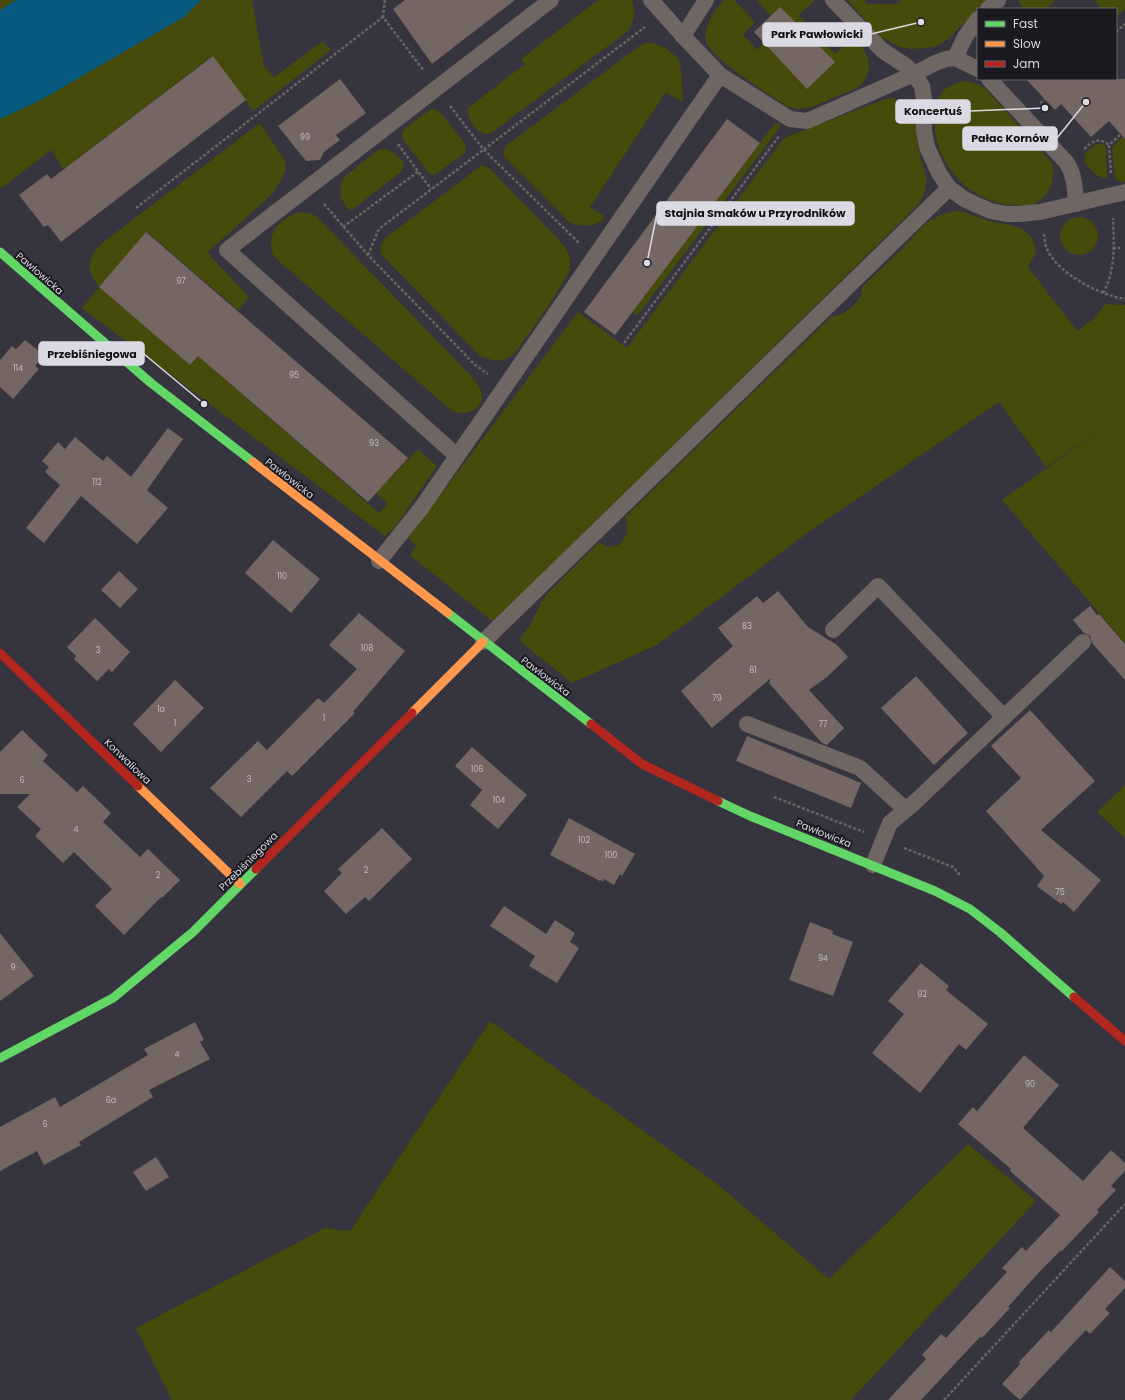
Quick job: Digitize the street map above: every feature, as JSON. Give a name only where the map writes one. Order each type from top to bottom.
[{"type":"street","name":"Pawłowicka","points":[[0,252],[151,383],[642,764],[750,816],[935,891],[970,909],[1001,933],[1125,1040]]},
{"type":"street","name":"Przebiśniegowa","points":[[0,1058],[113,998],[193,932],[483,642]]},
{"type":"street","name":"Konwaliowa","points":[[0,653],[240,884]]},
{"type":"lane","points":[[457,456],[227,250],[551,0]]},
{"type":"lane","points":[[651,0],[720,75],[786,117],[797,121],[807,121],[914,74],[935,63],[955,58],[977,69]]},
{"type":"lane","points":[[683,36],[706,0]]},
{"type":"lane","points":[[833,0],[882,50],[906,66],[914,74],[922,86],[924,131],[927,147],[939,173],[949,188],[977,206],[991,211],[1007,214],[1040,212],[1125,192]]},
{"type":"lane","points":[[989,8],[998,0]]},
{"type":"lane","points":[[955,58],[965,37],[977,20]]},
{"type":"lane","points":[[379,561],[422,507],[504,386],[720,75]]},
{"type":"lane","points":[[990,80],[1067,163],[1073,173],[1076,204]]},
{"type":"lane","points":[[483,642],[949,188]]},
{"type":"lane","points":[[833,630],[878,586],[1004,717]]},
{"type":"lane","points":[[873,865],[890,824],[1083,642]]},
{"type":"lane","points":[[747,724],[860,768],[906,810]]},
{"type":"path","points":[[385,0],[383,17],[436,89],[483,149],[582,246],[595,255]]},
{"type":"path","points":[[368,255],[379,229],[663,13]]},
{"type":"path","points":[[136,208],[383,17]]},
{"type":"path","points":[[1117,31],[1125,24]]},
{"type":"path","points":[[624,343],[782,132],[788,126],[797,121]]},
{"type":"path","points":[[386,127],[431,189]]},
{"type":"path","points":[[1067,163],[1093,141],[1099,140],[1109,145]]},
{"type":"path","points":[[343,227],[418,171]]},
{"type":"path","points":[[309,187],[368,255],[475,365],[504,386]]},
{"type":"path","points":[[1040,212],[1047,249],[1057,263],[1079,280],[1097,290],[1108,295],[1125,299]]},
{"type":"path","points":[[1113,248],[1120,248]]},
{"type":"path","points":[[771,796],[953,867],[963,878]]},
{"type":"path","points":[[944,1400],[1125,1204]]},
{"type":"shaded area","points":[[0,0],[252,0],[264,66],[274,77],[323,41],[331,50],[253,111],[212,56],[64,169],[51,150],[0,189]]},
{"type":"shaded area","points":[[598,0],[632,0],[634,16],[628,31],[490,134],[486,134],[477,129],[471,122],[468,108],[525,64],[521,59]]},
{"type":"shaded area","points":[[724,0],[734,0],[755,22],[743,35],[757,50],[764,43],[754,32],[771,16],[756,0],[815,0],[799,15],[835,54],[853,38],[861,46],[867,57],[869,67],[867,77],[857,88],[820,104],[799,109],[787,106],[729,67],[710,49],[706,41],[706,30],[710,19]]},
{"type":"shaded area","points":[[847,0],[864,0],[868,4],[897,4],[901,0],[988,0],[980,8],[977,8],[977,11],[948,39],[935,47],[911,49],[900,47],[879,36]]},
{"type":"shaded area","points":[[1019,0],[1055,0],[1047,8],[1024,8],[1020,4]]},
{"type":"shaded area","points":[[1094,0],[1125,0],[1125,9],[1117,16],[1117,8],[1101,8]]},
{"type":"shaded area","points":[[645,43],[660,45],[677,58],[682,75],[683,103],[666,92],[590,207],[604,216],[602,221],[586,226],[570,223],[504,157],[504,149],[507,145]]},
{"type":"shaded area","points":[[964,81],[974,83],[985,88],[1052,163],[1053,180],[1051,186],[1046,195],[1033,205],[1018,206],[997,202],[981,196],[967,187],[955,175],[945,161],[938,146],[935,129],[936,105],[940,95],[947,88]]},
{"type":"shaded area","points":[[892,98],[905,102],[915,121],[919,151],[926,182],[925,192],[916,207],[496,619],[492,621],[410,555],[416,545],[408,538],[578,312],[627,348],[784,138],[885,99]]},
{"type":"shaded area","points":[[431,109],[439,111],[466,145],[465,153],[436,174],[432,175],[401,137],[404,129]]},
{"type":"shaded area","points":[[776,122],[781,126],[637,316],[632,312]]},
{"type":"shaded area","points":[[260,123],[286,162],[285,172],[282,179],[269,197],[208,252],[249,297],[238,310],[147,232],[100,287],[190,365],[198,356],[379,513],[388,504],[376,493],[418,449],[437,466],[395,527],[385,536],[82,308],[99,287],[90,270],[90,260],[101,244]]},
{"type":"shaded area","points":[[1125,135],[1125,182],[1118,181],[1115,178],[1112,148]]},
{"type":"shaded area","points":[[1103,144],[1106,147],[1107,179],[1096,175],[1084,162],[1086,158],[1084,155],[1095,145]]},
{"type":"shaded area","points":[[385,149],[391,151],[402,161],[404,164],[401,172],[352,210],[347,208],[341,198],[341,184],[344,177],[378,150]]},
{"type":"shaded area","points":[[482,165],[489,168],[562,243],[570,260],[569,272],[548,307],[514,354],[503,360],[492,360],[480,356],[382,255],[381,248],[384,239]]},
{"type":"shaded area","points":[[955,211],[992,222],[1014,226],[1028,234],[1034,242],[1035,253],[1028,267],[1077,331],[1094,318],[1105,304],[1125,305],[1125,643],[1002,500],[1107,425],[1046,467],[999,402],[810,531],[657,645],[572,683],[521,642],[521,637],[531,624],[547,594],[599,542],[608,547],[619,545],[627,532],[625,517],[832,316],[839,315],[847,311],[854,305],[861,296],[862,287],[904,247],[925,224],[941,215]]},
{"type":"shaded area","points":[[301,212],[312,214],[317,217],[475,380],[481,390],[482,397],[479,407],[465,413],[453,412],[274,257],[271,249],[271,241],[276,228],[293,214]]},
{"type":"shaded area","points":[[1075,217],[1083,217],[1093,222],[1097,229],[1097,243],[1093,250],[1083,255],[1075,255],[1065,250],[1063,247],[1060,240],[1060,232],[1065,222],[1068,220]]},
{"type":"shaded area","points":[[1125,785],[1125,838],[1097,812]]},
{"type":"shaded area","points":[[490,1021],[716,1183],[829,1279],[968,1144],[1036,1201],[851,1400],[172,1400],[136,1328],[325,1228],[350,1231]]},
{"type":"water","points":[[16,0],[201,0],[184,17],[39,101],[0,119],[0,10]]},
{"type":"building","points":[[405,0],[515,0],[432,64],[393,9]]},
{"type":"building","points":[[780,7],[835,62],[807,89],[754,32]]},
{"type":"building","points":[[213,56],[246,100],[61,242],[48,225],[44,227],[19,195],[47,174],[51,179]]},
{"type":"building","points":[[340,79],[366,113],[336,135],[340,140],[324,152],[320,160],[306,161],[278,126]]},
{"type":"building","points":[[1125,79],[1125,139],[1109,121],[1091,137],[1061,104],[1055,110],[1027,80]]},
{"type":"building","points":[[727,119],[760,143],[615,335],[584,312]]},
{"type":"building","points":[[146,232],[408,458],[368,502],[198,356],[190,365],[99,287]]},
{"type":"building","points":[[25,340],[44,355],[35,366],[39,369],[13,399],[0,387],[0,360],[12,346],[16,349]]},
{"type":"building","points":[[168,428],[183,439],[147,490],[168,508],[137,544],[81,496],[44,543],[26,528],[60,485],[45,472],[49,467],[42,461],[58,442],[65,449],[75,437],[103,461],[107,456],[131,477]]},
{"type":"building","points":[[273,540],[320,579],[291,613],[245,573]]},
{"type":"building","points":[[119,571],[138,589],[120,608],[101,590]]},
{"type":"building","points":[[778,591],[808,627],[837,645],[848,657],[827,677],[809,690],[844,728],[827,745],[822,743],[769,683],[771,678],[712,728],[681,691],[733,646],[718,628],[757,596],[763,603]]},
{"type":"building","points":[[1090,606],[1097,615],[1099,614],[1125,644],[1125,680],[1092,643],[1090,636],[1084,633],[1073,620]]},
{"type":"building","points":[[359,613],[405,651],[353,712],[355,713],[292,776],[287,771],[241,817],[210,788],[258,741],[267,750],[318,698],[324,703],[357,669],[329,645]]},
{"type":"building","points":[[95,618],[130,652],[112,672],[109,669],[97,681],[74,659],[76,656],[67,647]]},
{"type":"building","points":[[916,676],[968,733],[934,765],[881,708]]},
{"type":"building","points":[[175,680],[204,708],[161,752],[133,724]]},
{"type":"building","points":[[1030,710],[1095,781],[1041,830],[1101,880],[1074,912],[1063,902],[1061,904],[1037,886],[1044,876],[986,811],[1021,778],[991,746]]},
{"type":"building","points":[[22,730],[48,755],[43,761],[77,792],[83,786],[111,813],[103,822],[140,857],[148,849],[180,880],[124,935],[95,906],[112,889],[74,852],[63,863],[35,836],[41,829],[17,807],[30,794],[0,794],[0,752]]},
{"type":"building","points":[[747,736],[861,783],[851,808],[736,761]]},
{"type":"building","points":[[472,747],[527,795],[498,829],[470,805],[482,790],[455,766]]},
{"type":"building","points":[[569,818],[635,854],[622,876],[620,874],[614,885],[604,879],[603,882],[601,880],[600,881],[550,855]]},
{"type":"building","points":[[382,828],[412,859],[369,901],[365,897],[346,914],[324,891],[342,873],[338,869]]},
{"type":"building","points":[[504,906],[546,934],[555,920],[575,933],[570,942],[579,948],[557,983],[529,966],[535,956],[490,926]]},
{"type":"building","points":[[810,922],[833,931],[832,934],[853,942],[833,996],[789,980]]},
{"type":"building","points":[[0,933],[34,976],[0,1001]]},
{"type":"building","points":[[921,963],[949,986],[946,990],[988,1024],[966,1050],[959,1044],[920,1093],[872,1053],[904,1014],[888,1001]]},
{"type":"building","points":[[195,1022],[204,1040],[200,1042],[210,1059],[149,1090],[153,1097],[79,1142],[81,1145],[44,1165],[37,1151],[0,1171],[0,1127],[55,1097],[60,1107],[148,1055],[144,1049]]},
{"type":"building","points":[[1024,1055],[1059,1085],[1023,1128],[1083,1181],[1111,1150],[1125,1163],[1125,1171],[1111,1186],[1116,1190],[1097,1210],[1099,1212],[1062,1251],[1061,1250],[1042,1269],[1008,1307],[1010,1308],[982,1338],[980,1337],[921,1400],[888,1400],[926,1359],[922,1355],[941,1334],[946,1338],[1007,1272],[1002,1268],[1022,1247],[1026,1251],[1060,1215],[1010,1171],[1011,1169],[958,1124],[973,1107],[977,1111]]},
{"type":"building","points":[[156,1157],[169,1177],[146,1191],[133,1172]]},
{"type":"building","points":[[1110,1267],[1125,1281],[1125,1288],[1105,1309],[1110,1313],[1090,1334],[1086,1330],[1020,1400],[1002,1384],[1020,1364],[1019,1362],[1049,1330],[1051,1332]]},
{"type":"traffic: fast","points":[[0,252],[151,383],[253,462]]},
{"type":"traffic: fast","points":[[448,613],[591,724]]},
{"type":"traffic: fast","points":[[718,801],[750,816],[935,891],[970,909],[1001,933],[1074,997]]},
{"type":"traffic: fast","points":[[0,1058],[113,998],[193,932],[256,869]]},
{"type":"traffic: slow","points":[[253,462],[448,613]]},
{"type":"traffic: slow","points":[[412,713],[483,642]]},
{"type":"traffic: slow","points":[[138,786],[240,884]]},
{"type":"traffic: jam","points":[[0,653],[138,786]]},
{"type":"traffic: jam","points":[[256,869],[412,713]]},
{"type":"traffic: jam","points":[[591,724],[642,764],[718,801]]},
{"type":"traffic: jam","points":[[1074,997],[1125,1041]]},
{"type":"place","name":"Park Pawłowicki","points":[[921,22]]},
{"type":"place","name":"Pałac Kornów","points":[[1086,102]]},
{"type":"place","name":"Koncertuś","points":[[1045,108]]},
{"type":"place","name":"Stajnia Smaków u Przyrodników","points":[[647,263]]},
{"type":"place","name":"Przebiśniegowa","points":[[204,404]]}]
